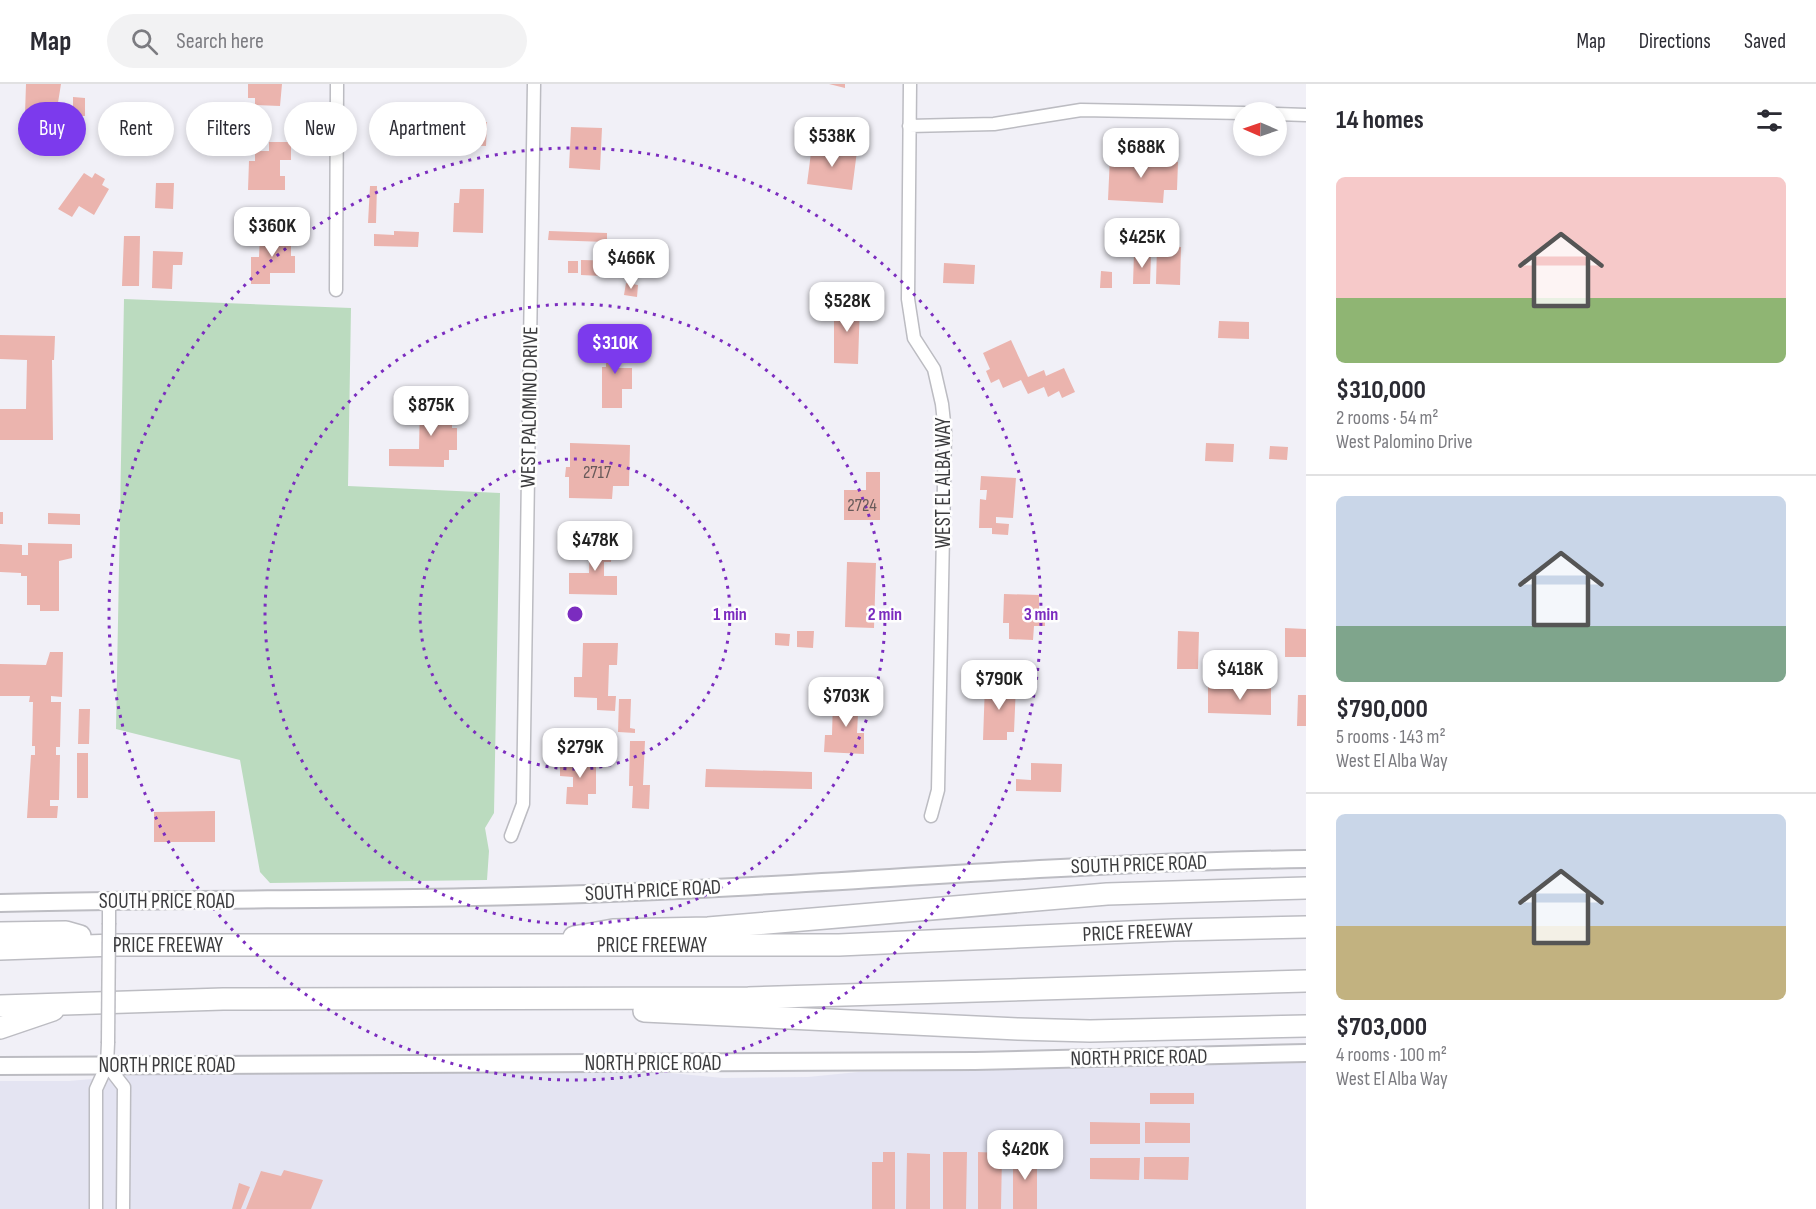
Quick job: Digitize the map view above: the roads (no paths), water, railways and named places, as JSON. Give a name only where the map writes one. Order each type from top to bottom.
[{"type":"highway","points":[[514,947],[613,930],[708,928],[1107,894],[1306,888]]},
{"type":"highway","name":"PRICE FREEWAY","points":[[0,949],[115,945],[514,947],[839,945],[1174,930],[1306,927]]},
{"type":"highway","points":[[0,933],[66,932],[115,945]]},
{"type":"highway","points":[[0,1006],[223,999],[748,998],[1306,981]]},
{"type":"highway","points":[[503,999],[685,1014],[1018,1029],[1090,1031],[1306,1026]]},
{"type":"highway","points":[[0,1028],[70,1005]]},
{"type":"main road","name":"SOUTH PRICE ROAD","points":[[0,903],[446,898],[657,891],[1036,868],[1208,860],[1306,859]]},
{"type":"main road","name":"NORTH PRICE ROAD","points":[[0,1066],[975,1061],[1306,1053]]},
{"type":"street","points":[[336,290],[338,84]]},
{"type":"street","name":"WEST PALOMINO DRIVE","points":[[511,836],[523,804],[534,84]]},
{"type":"street","name":"WEST EL ALBA WAY","points":[[910,84],[908,299],[914,338],[934,369],[942,404],[945,432],[938,790],[931,816]]},
{"type":"street","points":[[909,126],[994,124],[1081,110],[1233,113]]},
{"type":"street","points":[[1287,114],[1306,115]]},
{"type":"street","points":[[96,1209],[96,1089],[107,1065],[110,901]]},
{"type":"street","points":[[107,1065],[124,1087],[123,1209]]}]
